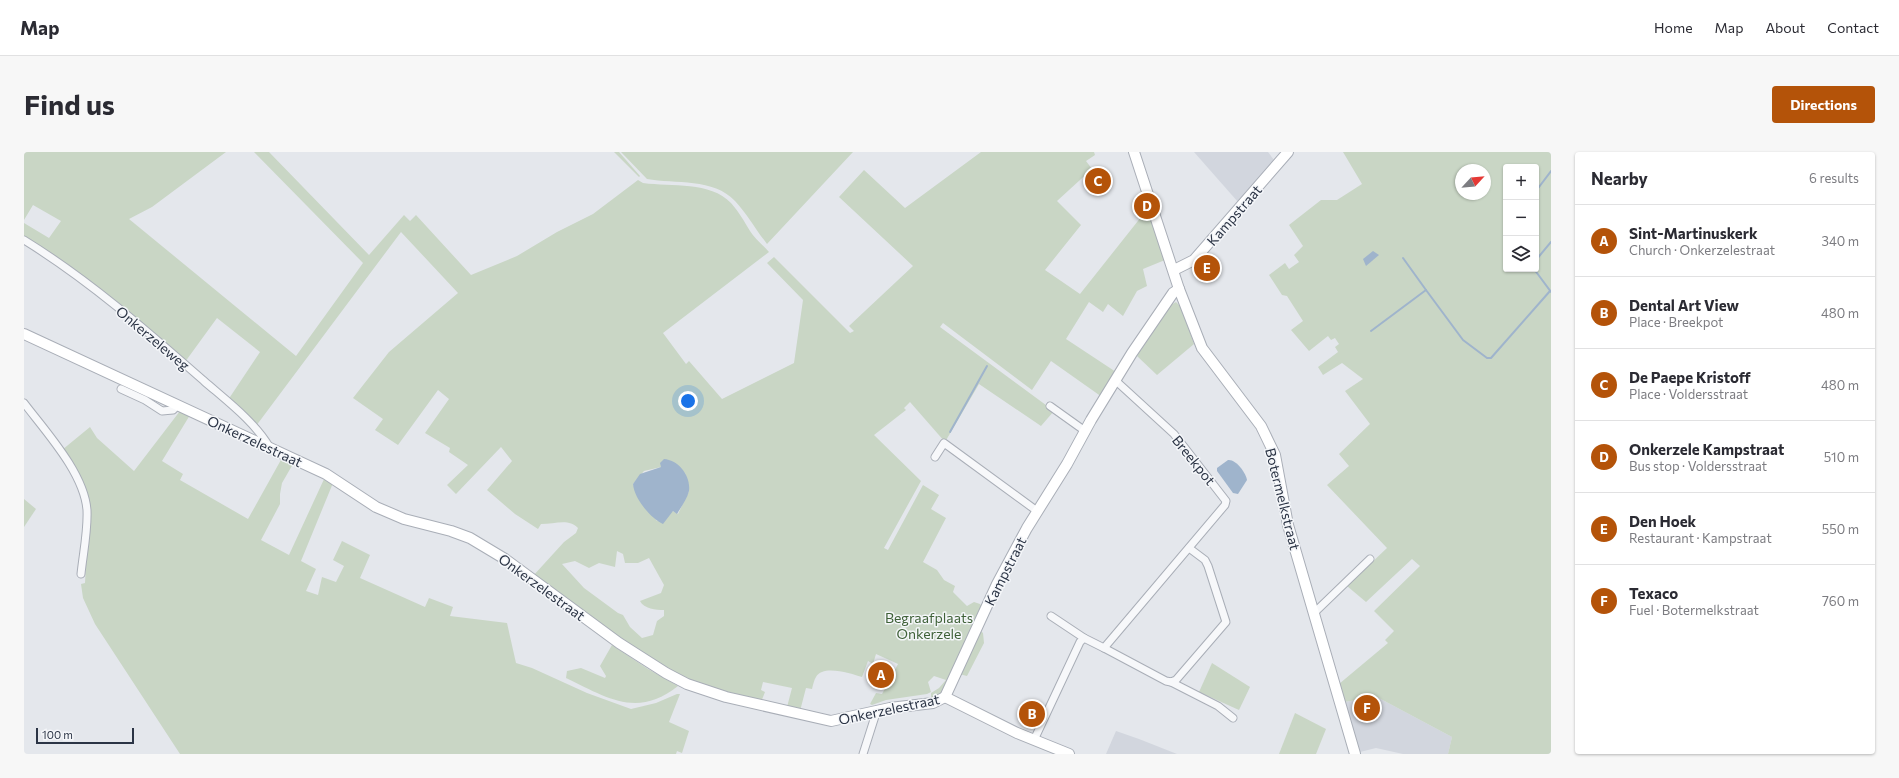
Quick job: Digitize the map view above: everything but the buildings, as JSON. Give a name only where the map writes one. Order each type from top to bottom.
[{"type":"street","name":"Botermelkstraat","points":[[1134,152],[1179,289],[1202,348],[1261,426],[1273,450],[1288,525],[1355,754]]},
{"type":"street","name":"Kampstraat","points":[[1174,270],[1194,260],[1288,152]]},
{"type":"street","name":"Onkerzeleweg","points":[[24,240],[91,285],[171,352],[264,436],[270,448]]},
{"type":"street","name":"Kampstraat","points":[[945,697],[997,584],[1037,511],[1067,464],[1115,380],[1146,331],[1173,293],[1179,289]]},
{"type":"street","name":"Onkerzelestraat","points":[[24,334],[326,474],[376,507],[404,519],[451,531],[470,538],[505,559],[619,643],[666,673],[687,684],[726,697],[831,721],[839,721],[877,710],[934,703],[945,697],[1034,740],[1069,754]]},
{"type":"street","name":"Breekpot","points":[[1104,648],[1189,548],[1226,501],[1174,434],[1115,380]]},
{"type":"street","points":[[121,389],[145,400],[162,411],[173,410],[178,405]]},
{"type":"street","points":[[24,403],[62,454],[83,491],[87,510],[81,574]]},
{"type":"street","points":[[1050,406],[1085,431]]},
{"type":"street","points":[[935,457],[944,443],[1037,511]]},
{"type":"street","points":[[1171,682],[1176,680],[1226,622],[1208,566],[1205,560],[1189,548]]},
{"type":"street","points":[[1314,613],[1370,559]]},
{"type":"street","points":[[1051,616],[1084,638],[1166,681],[1171,682],[1218,706],[1232,718]]},
{"type":"street","points":[[1034,740],[1080,642],[1084,638]]},
{"type":"street","points":[[863,754],[877,710]]},
{"type":"shaded area","points":[[1194,152],[1268,152],[1274,160],[1238,202]]},
{"type":"shaded area","points":[[1377,697],[1452,737],[1448,754],[1403,754],[1376,748],[1360,752],[1344,702]]},
{"type":"shaded area","points":[[1116,731],[1139,739],[1177,754],[1106,754]]},
{"type":"green space","name":"Begraafplaats Onkerzele","points":[[24,152],[226,152],[152,207],[129,219],[296,356],[363,263],[254,152],[269,152],[369,255],[404,215],[410,221],[416,215],[471,275],[517,256],[557,232],[593,214],[638,180],[643,183],[702,188],[722,196],[731,203],[752,234],[769,252],[663,333],[686,364],[689,361],[722,399],[794,363],[803,300],[767,263],[774,257],[850,333],[854,331],[849,326],[913,266],[839,197],[864,170],[905,208],[981,152],[1094,152],[1095,155],[1086,161],[1092,169],[1057,201],[1081,225],[1045,270],[1080,294],[1149,207],[1165,260],[1143,269],[1147,286],[1137,291],[1123,316],[1108,304],[1103,312],[1089,302],[1066,339],[1116,372],[1102,397],[1051,361],[1032,390],[943,323],[940,327],[1054,411],[1041,426],[979,384],[945,442],[910,402],[904,408],[906,410],[874,435],[921,481],[884,548],[888,550],[923,485],[939,495],[931,509],[946,518],[923,562],[937,570],[944,580],[955,586],[953,592],[967,606],[974,602],[980,604],[983,608],[976,626],[983,633],[984,643],[967,676],[959,674],[948,697],[931,698],[931,693],[939,688],[946,680],[934,676],[928,682],[931,692],[927,694],[886,700],[872,705],[870,704],[876,693],[882,694],[898,664],[876,654],[873,664],[868,661],[862,677],[831,670],[820,673],[815,678],[812,689],[806,688],[800,711],[787,707],[792,688],[763,682],[761,690],[765,692],[761,702],[674,677],[533,576],[564,542],[576,533],[578,528],[570,523],[561,522],[541,524],[538,529],[515,514],[487,490],[512,461],[501,447],[456,494],[447,485],[468,465],[449,452],[450,448],[425,433],[449,399],[438,390],[398,445],[375,430],[383,419],[353,398],[389,352],[458,293],[401,232],[256,426],[228,400],[260,352],[217,318],[185,362],[24,238],[24,223],[49,238],[61,221],[33,205],[24,220]],"holes":[[[661,467],[685,473],[689,491],[678,514],[673,511],[657,521],[637,495],[633,484],[644,471]],[[617,551],[623,554],[625,563],[638,563],[649,558],[664,585],[661,593],[640,601],[644,606],[664,610],[664,616],[657,621],[653,635],[642,638],[630,627],[623,615],[618,613],[584,588],[562,564],[575,561],[589,568],[599,563],[615,567]]]},
{"type":"green space","points":[[614,152],[619,152],[640,176],[639,177]]},
{"type":"green space","points":[[621,152],[853,152],[767,244],[735,201],[726,194],[705,185],[647,179]]},
{"type":"green space","points":[[1343,152],[1551,152],[1551,754],[1448,754],[1452,737],[1377,697],[1344,702],[1339,684],[1388,643],[1385,640],[1394,631],[1374,611],[1420,566],[1412,559],[1366,602],[1347,586],[1387,548],[1327,485],[1349,466],[1339,454],[1370,424],[1345,391],[1363,379],[1342,363],[1323,375],[1318,367],[1338,352],[1335,347],[1339,344],[1335,338],[1331,340],[1328,336],[1309,351],[1291,330],[1303,321],[1287,296],[1282,295],[1269,275],[1285,263],[1289,269],[1299,262],[1294,255],[1303,246],[1289,225],[1321,200],[1337,200],[1362,184]]},
{"type":"green space","points":[[1176,302],[1181,307],[1194,344],[1157,375],[1137,356],[1171,305]]},
{"type":"green space","points":[[180,411],[190,415],[162,461],[183,474],[180,480],[248,519],[282,458],[293,464],[282,483],[280,504],[261,540],[289,555],[325,477],[333,483],[301,561],[316,569],[306,591],[318,595],[322,577],[336,582],[344,566],[333,560],[342,541],[370,555],[360,578],[425,607],[429,598],[453,607],[450,616],[507,623],[516,663],[532,668],[587,693],[631,709],[656,703],[680,694],[669,722],[689,731],[682,753],[677,751],[676,754],[180,754],[95,624],[83,598],[81,584],[85,583],[89,504],[62,450],[90,427],[97,438],[134,471]]},
{"type":"green space","points":[[24,499],[36,509],[24,527]]},
{"type":"green space","points":[[612,645],[648,669],[678,686],[663,696],[649,701],[635,703],[622,702],[608,698],[566,678],[567,671],[581,668],[605,678],[606,676],[600,666]]},
{"type":"green space","points":[[1212,663],[1250,687],[1239,710],[1199,692]]},
{"type":"green space","points":[[1295,713],[1326,729],[1316,754],[1279,754]]},
{"type":"water","points":[[1373,251],[1379,255],[1366,266],[1363,259]]},
{"type":"water","points":[[664,459],[679,465],[688,479],[689,491],[677,514],[673,511],[663,524],[653,517],[644,507],[636,495],[633,484],[640,474],[661,467],[660,463]]},
{"type":"water","points":[[1228,460],[1231,460],[1237,464],[1243,470],[1247,480],[1238,494],[1233,493],[1217,471],[1217,468]]},
{"type":"waterway","points":[[1539,187],[1551,171]]},
{"type":"waterway","points":[[1539,256],[1551,242]]},
{"type":"waterway","points":[[1403,258],[1426,290]]},
{"type":"waterway","points":[[1536,272],[1551,292]]},
{"type":"waterway","points":[[1371,331],[1426,290],[1463,340],[1487,358],[1491,358],[1550,291]]},
{"type":"waterway","points":[[950,432],[987,366]]},
{"type":"place","name":"De Paepe Kristoff","points":[[1098,181]]},
{"type":"place","name":"Onkerzele Kampstraat","points":[[1147,206]]},
{"type":"place","name":"Den Hoek","points":[[1207,268]]},
{"type":"place","name":"Sint-Martinuskerk","points":[[881,675]]},
{"type":"place","name":"Texaco","points":[[1367,708]]},
{"type":"place","name":"Dental Art View","points":[[1032,714]]}]
